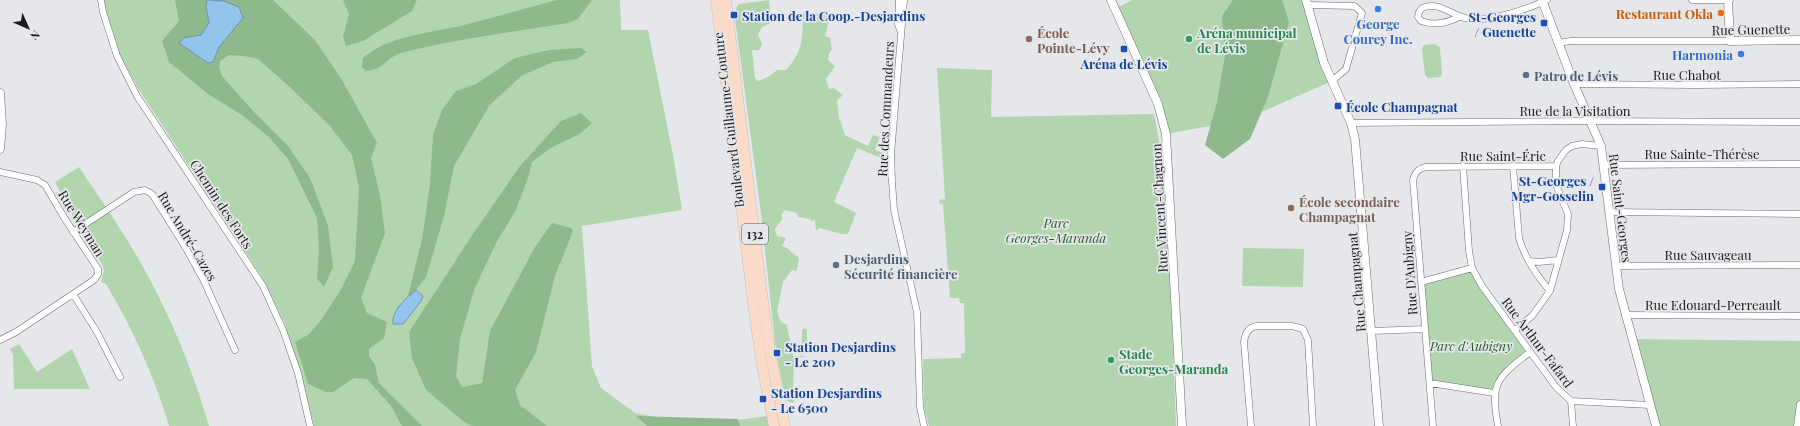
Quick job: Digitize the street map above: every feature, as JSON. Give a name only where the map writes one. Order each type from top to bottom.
[{"type":"main road","name":"Boulevard Guillaume-Couture","points":[[716,0],[752,296],[761,360],[774,426]]},
{"type":"main road","name":"Boulevard Guillaume-Couture","points":[[726,0],[762,294],[771,357],[785,426]]},
{"type":"street","name":"Chemin des Forts","points":[[101,0],[103,12],[117,56],[137,96],[263,286],[283,330],[298,373],[310,426]]},
{"type":"street","name":"Rue des Commandeurs","points":[[899,0],[898,24],[900,30]]},
{"type":"street","name":"Rue des Commandeurs","points":[[904,0],[900,30],[891,154],[892,181],[894,210],[917,312],[920,408],[924,426]]},
{"type":"street","name":"Rue Vincent-Chagnon","points":[[1111,0],[1158,104],[1166,134],[1182,426]]},
{"type":"street","points":[[1692,0],[1729,0],[1730,42]]},
{"type":"street","points":[[1459,17],[1447,23],[1433,23],[1421,21],[1418,14],[1422,8],[1435,6],[1459,17],[1481,19],[1534,6],[1544,1]]},
{"type":"street","name":"Rue Saint-Georges","points":[[1544,1],[1574,84],[1601,146],[1616,266],[1625,315],[1656,426]]},
{"type":"street","points":[[1307,3],[1354,6],[1362,12],[1346,69],[1332,81]]},
{"type":"street","name":"Rue Champagnat","points":[[1307,3],[1324,63],[1351,122],[1358,155],[1379,426]]},
{"type":"street","name":"Rue Guenette","points":[[1558,42],[1730,42],[1800,40]]},
{"type":"street","name":"Rue Chabot","points":[[1574,84],[1800,84]]},
{"type":"street","points":[[0,93],[2,124],[0,149]]},
{"type":"street","name":"Rue de la Visitation","points":[[1351,122],[1800,122]]},
{"type":"street","name":"Rue Saint-Éric","points":[[1419,168],[1463,166],[1556,166],[1560,156],[1572,146],[1582,144],[1601,146]]},
{"type":"street","name":"Rue Sainte-Thérèse","points":[[1604,165],[1800,164]]},
{"type":"street","name":"Rue Arthur-Fafard","points":[[1463,166],[1469,251],[1472,268],[1482,286],[1556,387],[1571,401],[1650,405]]},
{"type":"street","points":[[1513,166],[1519,238],[1524,253],[1538,277],[1550,291]]},
{"type":"street","points":[[1515,330],[1532,316],[1550,291],[1555,276],[1568,222],[1566,209],[1556,185],[1556,166]]},
{"type":"street","name":"Rue D'Aubigny","points":[[1419,168],[1413,180],[1433,426]]},
{"type":"street","name":"Rue Weyman","points":[[0,172],[41,182],[49,190],[73,232],[98,269],[98,274],[94,280],[0,340]]},
{"type":"street","name":"Rue André-Cazes","points":[[73,232],[134,192],[145,190],[152,194],[204,281],[235,350]]},
{"type":"street","points":[[1610,212],[1800,214]]},
{"type":"street","points":[[1529,261],[1539,262],[1558,260]]},
{"type":"street","name":"Rue Sauvageau","points":[[1616,266],[1800,265]]},
{"type":"street","points":[[1421,282],[1472,268]]},
{"type":"street","points":[[73,294],[97,332],[120,377]]},
{"type":"street","name":"Rue Edouard-Perreault","points":[[1625,315],[1800,316]]},
{"type":"street","points":[[1251,426],[1244,342],[1245,335],[1253,326],[1292,326],[1303,330],[1308,340],[1313,426]]},
{"type":"street","name":"Rue D'Aubigny","points":[[1372,331],[1424,329]]},
{"type":"street","points":[[1498,426],[1494,392],[1498,383],[1510,368],[1530,352]]},
{"type":"street","points":[[1430,383],[1494,392]]},
{"type":"street","points":[[1571,401],[1573,426]]},
{"type":"street","points":[[1797,426],[1800,404]]},
{"type":"green space","points":[[101,0],[620,0],[621,30],[648,30],[673,155],[682,210],[582,226],[592,366],[601,388],[635,413],[665,419],[720,422],[769,416],[771,426],[314,426],[285,324],[262,277],[139,90],[120,55]]},
{"type":"green space","points":[[175,0],[207,0],[206,6],[209,23],[201,35],[183,38],[213,62],[219,47],[243,18],[224,1],[218,0],[273,0],[315,40],[342,80],[377,143],[371,158],[380,195],[385,233],[361,298],[367,313],[387,322],[384,338],[369,349],[369,356],[375,364],[379,383],[422,426],[402,426],[391,406],[367,379],[354,378],[333,392],[326,392],[308,384],[295,342],[308,335],[319,323],[340,291],[355,261],[359,187],[352,155],[330,126],[291,88],[258,59],[229,55],[220,61],[219,67],[222,76],[253,111],[288,146],[310,178],[328,226],[333,267],[324,287],[317,279],[319,249],[317,218],[288,159],[269,137],[242,115],[208,94],[169,62],[162,41],[179,21]]},
{"type":"green space","points":[[343,0],[417,0],[412,11],[363,41],[346,46],[343,37],[349,14]]},
{"type":"green space","points":[[557,0],[592,0],[578,19],[568,23],[484,36],[421,48],[396,55],[378,68],[372,70],[366,71],[362,67],[363,58],[386,44],[411,36],[464,25]]},
{"type":"green space","points":[[769,0],[771,23],[762,27],[758,34],[762,44],[759,50],[752,50],[755,78],[758,81],[768,77],[777,70],[786,70],[792,63],[801,44],[803,13],[831,13],[825,36],[830,38],[832,49],[828,60],[835,66],[826,79],[829,89],[834,88],[843,95],[837,100],[839,117],[845,135],[868,146],[873,135],[880,137],[875,150],[883,153],[881,158],[857,148],[834,202],[856,213],[848,234],[842,234],[819,228],[816,231],[815,220],[811,221],[810,219],[798,217],[797,213],[785,210],[781,216],[783,218],[775,229],[777,236],[786,238],[782,246],[799,257],[797,271],[792,270],[783,282],[777,312],[781,322],[787,325],[793,356],[801,356],[802,330],[805,328],[807,330],[807,343],[803,344],[802,356],[807,357],[794,358],[793,390],[795,400],[793,403],[787,401],[785,397],[777,357],[779,351],[776,351],[761,214],[735,18],[737,17],[736,8],[739,4]]},
{"type":"green space","points":[[1133,0],[1306,0],[1332,81],[1243,120],[1166,134],[1114,9]]},
{"type":"green space","points":[[1233,0],[1282,0],[1289,22],[1268,97],[1250,139],[1223,159],[1205,145],[1217,102],[1225,56],[1222,16]]},
{"type":"green space","points":[[1434,44],[1440,47],[1442,74],[1440,77],[1428,78],[1425,75],[1422,48],[1424,45]]},
{"type":"green space","points":[[581,48],[587,52],[577,59],[553,62],[521,76],[489,106],[454,166],[444,216],[426,277],[416,290],[408,296],[422,239],[430,185],[433,135],[442,110],[456,91],[476,84],[515,58],[549,50]]},
{"type":"green space","name":"Parc Georges-Maranda","points":[[937,68],[992,70],[991,117],[1154,114],[1162,156],[1171,301],[1176,426],[929,426],[924,407],[923,359],[961,358],[961,353],[965,353],[964,303],[960,303],[959,298],[950,298],[943,204],[939,203],[940,200],[945,199]]},
{"type":"green space","points":[[581,113],[592,123],[580,134],[552,147],[532,162],[528,178],[516,210],[496,243],[474,290],[460,339],[456,376],[462,387],[482,383],[490,331],[535,247],[552,223],[571,228],[573,231],[555,276],[536,352],[515,390],[520,405],[547,426],[473,426],[463,421],[426,390],[412,358],[409,332],[473,234],[520,166],[561,121]]},
{"type":"green space","points":[[79,167],[124,234],[157,294],[183,350],[197,387],[209,426],[169,426],[150,371],[134,336],[106,284],[101,282],[104,271],[102,264],[79,228],[55,182]]},
{"type":"green space","points":[[1243,248],[1304,249],[1303,287],[1242,286]]},
{"type":"green space","name":"Parc d'Aubigny","points":[[1472,268],[1530,352],[1509,368],[1494,393],[1430,383],[1421,282]]},
{"type":"green space","points":[[1634,339],[1800,341],[1800,410],[1798,426],[1659,426]]},
{"type":"green space","points":[[19,344],[37,372],[72,349],[90,389],[14,389],[13,355],[10,349]]},
{"type":"green space","points":[[636,416],[738,419],[740,426],[647,426]]},
{"type":"water","points":[[207,0],[224,1],[239,7],[243,18],[219,47],[213,62],[208,63],[179,43],[183,38],[201,35],[209,23],[206,6]]},
{"type":"water","points":[[416,290],[423,296],[421,301],[403,324],[393,324],[394,314],[397,309],[404,300]]},
{"type":"place","name":"George Courey Inc.","points":[[1378,9]]},
{"type":"place","name":"Restaurant Okla","points":[[1721,13]]},
{"type":"place","name":"Station de la Coop.-Desjardins","points":[[734,15]]},
{"type":"place","name":"St-Georges / Guenette","points":[[1544,23]]},
{"type":"place","name":"École Pointe-Lévy","points":[[1029,39]]},
{"type":"place","name":"Aréna municipal de Lévis","points":[[1189,39]]},
{"type":"place","name":"Aréna de Lévis","points":[[1124,49]]},
{"type":"place","name":"Harmonia","points":[[1741,54]]},
{"type":"place","name":"Patro de Lévis","points":[[1526,75]]},
{"type":"place","name":"École Champagnat","points":[[1338,106]]},
{"type":"place","name":"St-Georges / Mgr-Gosselin","points":[[1602,187]]},
{"type":"place","name":"École secondaire Champagnat","points":[[1291,208]]},
{"type":"place","name":"Desjardins Sécurité financière","points":[[836,265]]},
{"type":"place","name":"Station Desjardins - Le 200","points":[[777,353]]},
{"type":"place","name":"Stade Georges-Maranda","points":[[1111,360]]},
{"type":"place","name":"Station Desjardins - Le 6500","points":[[763,399]]}]
